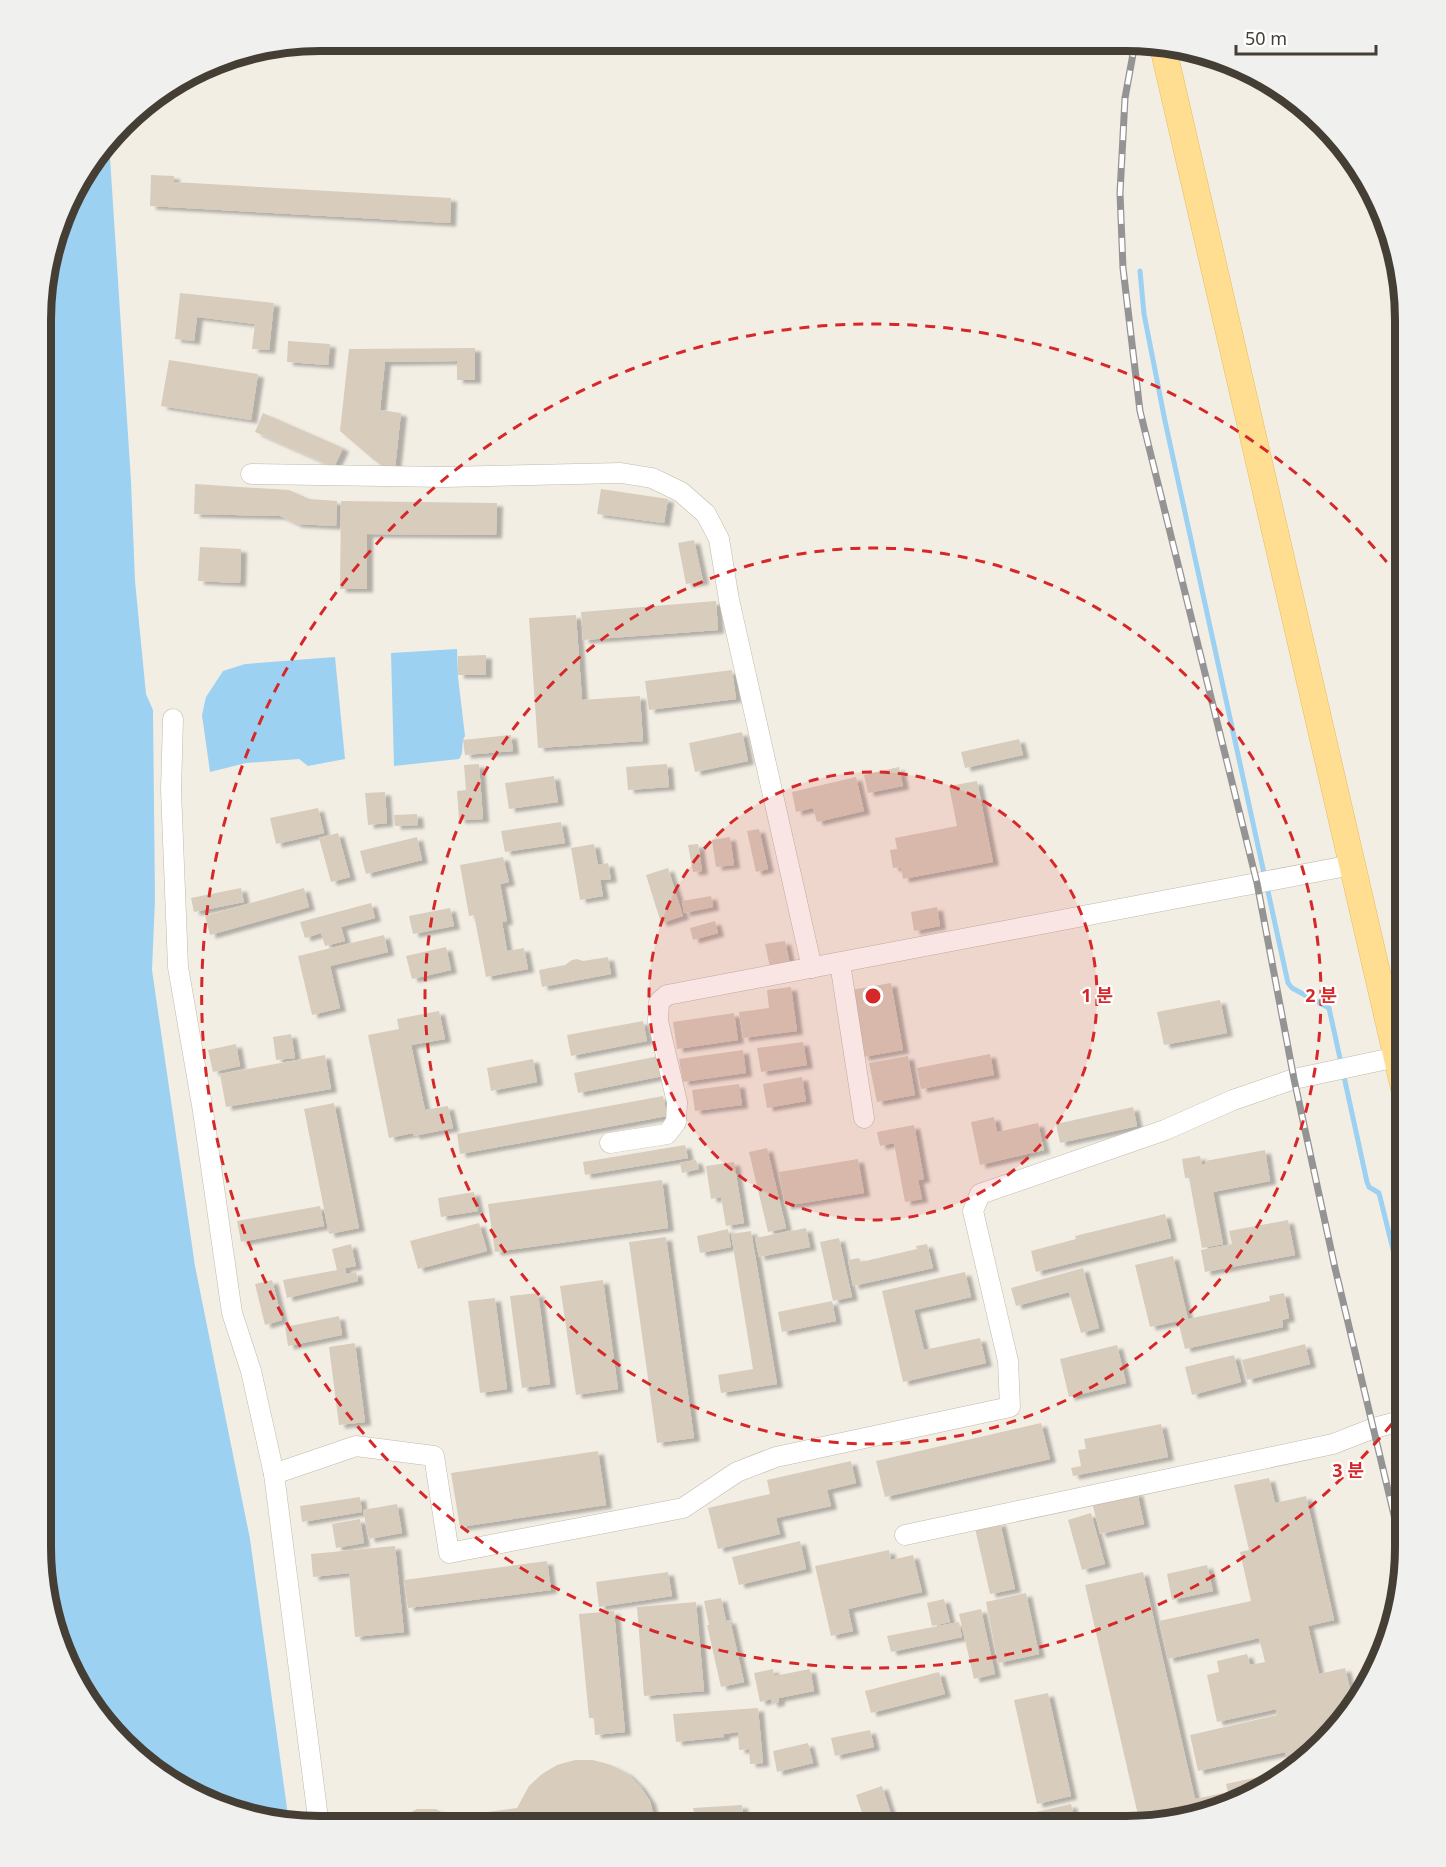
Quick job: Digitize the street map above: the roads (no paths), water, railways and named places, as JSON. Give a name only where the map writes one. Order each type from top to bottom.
[{"type":"main road","points":[[1164,54],[1395,1048]]},
{"type":"street","points":[[251,474],[445,477],[621,473],[652,478],[681,492],[706,514],[719,539],[729,600],[812,968]]},
{"type":"street","points":[[173,719],[171,790],[178,967],[203,1111],[232,1313],[251,1371],[274,1474],[318,1816]]},
{"type":"street","points":[[610,1143],[667,1134],[676,1122],[677,1102],[658,1021],[659,1002],[667,995],[1352,865]]},
{"type":"street","points":[[840,963],[864,1118]]},
{"type":"street","points":[[274,1474],[356,1446],[434,1456],[449,1553],[683,1508],[737,1472],[776,1457],[1010,1407],[1008,1361],[972,1211],[980,1194],[1165,1130],[1233,1100],[1294,1079],[1395,1057]]},
{"type":"street","points":[[905,1535],[1333,1444],[1395,1423]]},
{"type":"water","points":[[110,153],[131,481],[135,581],[146,694],[153,710],[155,899],[152,970],[195,1266],[250,1539],[288,1814],[250,1807],[217,1796],[170,1771],[130,1737],[96,1697],[71,1650],[60,1617],[53,1582],[51,1547],[51,320],[53,285],[65,233],[87,185]]},
{"type":"water","points":[[457,649],[465,736],[461,756],[459,759],[394,766],[391,653]]},
{"type":"water","points":[[335,657],[345,759],[308,766],[299,759],[246,763],[210,772],[202,715],[206,697],[223,671],[245,664]]},
{"type":"waterway","points":[[1140,271],[1144,314],[1165,421],[1288,983],[1292,988],[1329,1008],[1367,1182],[1369,1187],[1379,1193],[1395,1258]]},
{"type":"railway","points":[[1133,51],[1125,98],[1120,193],[1123,268],[1140,411],[1257,883],[1294,1079],[1335,1268],[1395,1519]]}]
